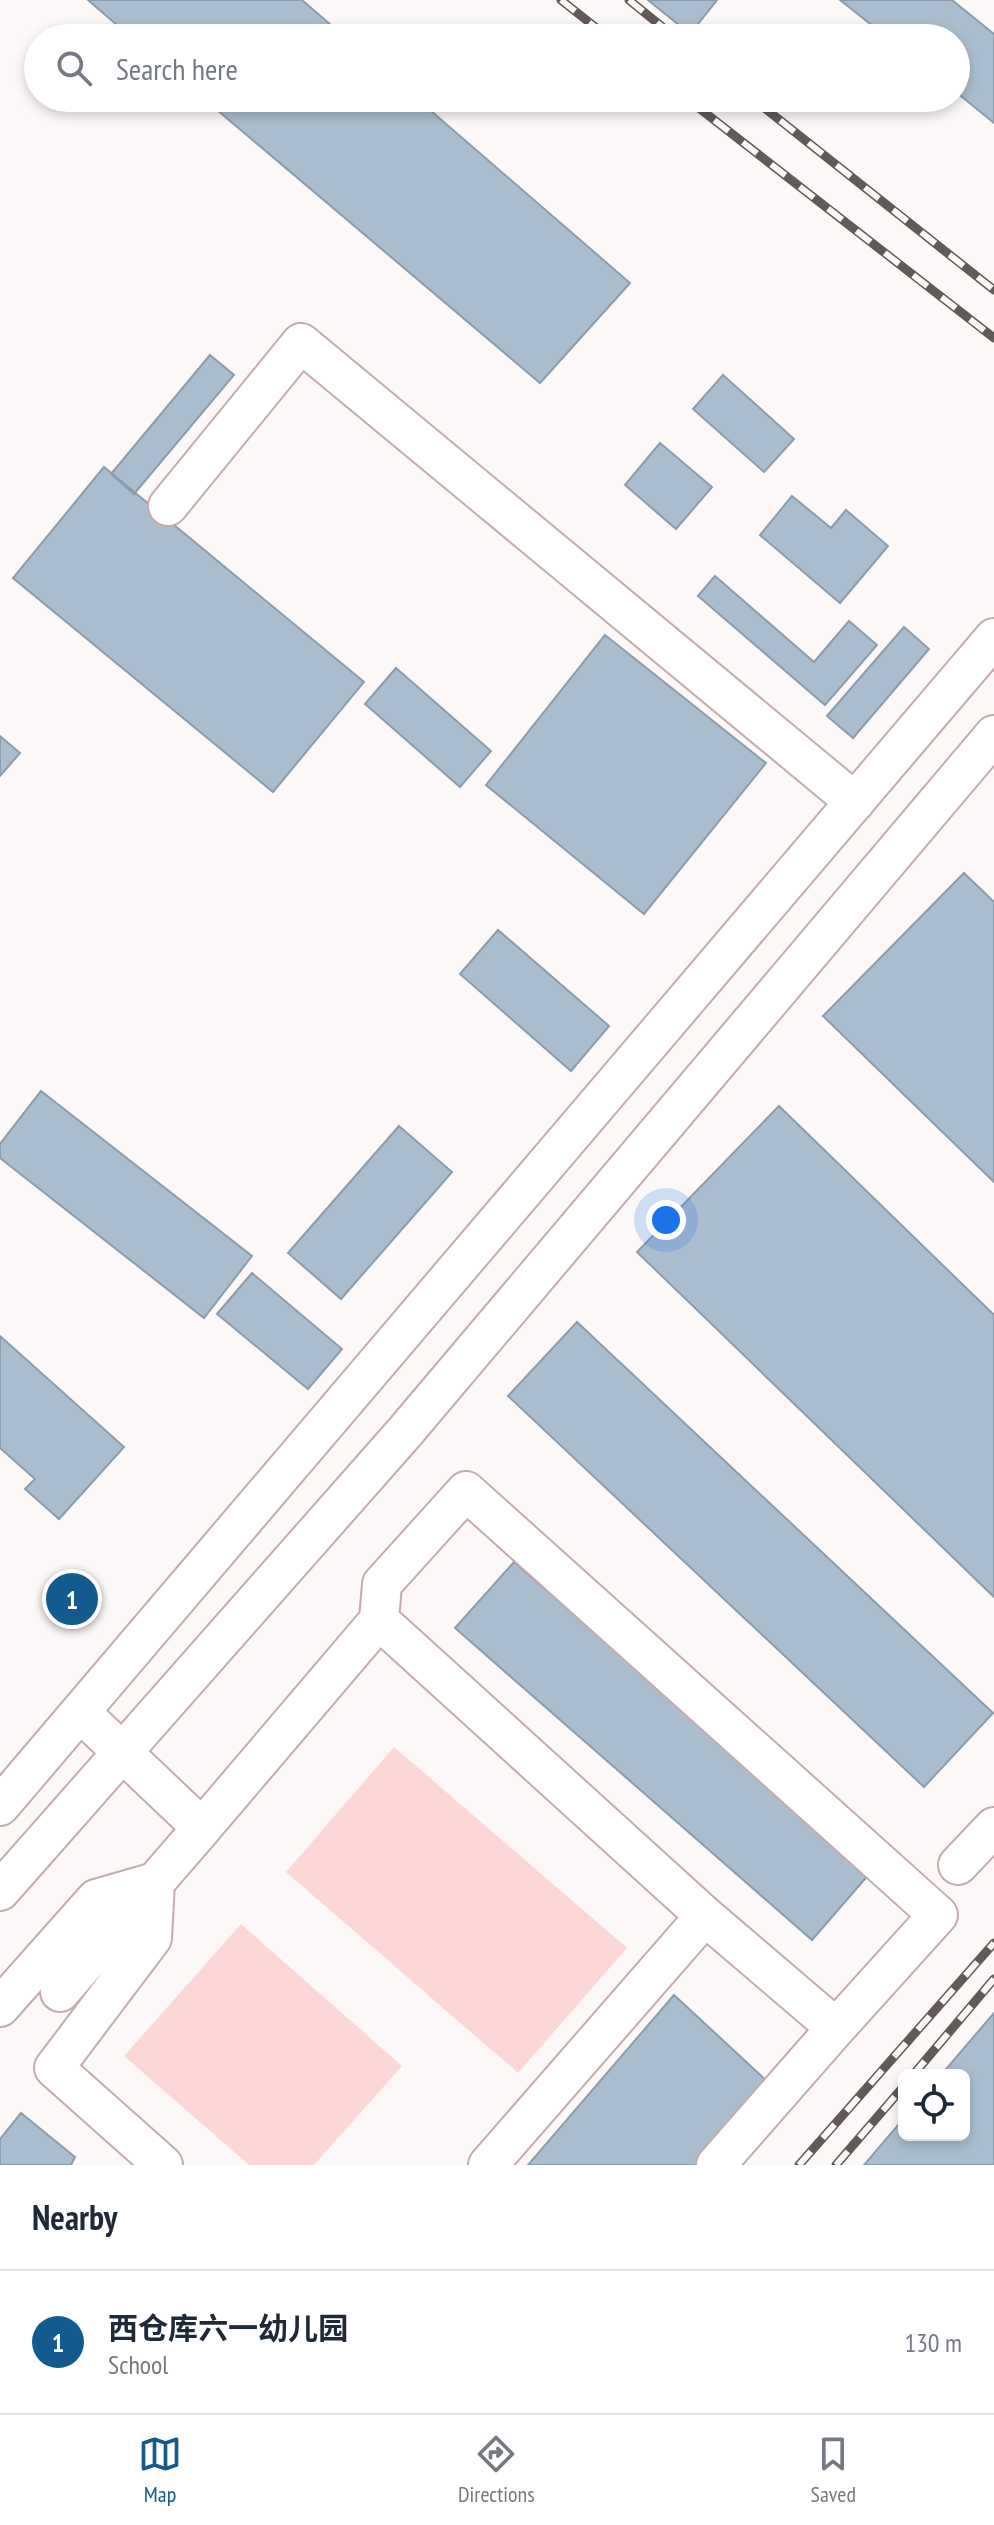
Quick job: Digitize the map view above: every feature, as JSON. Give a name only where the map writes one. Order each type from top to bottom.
[{"type":"street","points":[[168,506],[301,343],[855,802]]},
{"type":"street","points":[[0,1806],[994,638]]},
{"type":"street","points":[[0,1891],[404,1433],[994,735]]},
{"type":"street","points":[[60,1992],[379,1620],[382,1584],[466,1491],[938,1915],[716,2165]]},
{"type":"street","points":[[379,1620],[705,1916],[836,2028]]},
{"type":"street","points":[[80,1712],[202,1828]]},
{"type":"street","points":[[958,1865],[994,1827]]},
{"type":"street","points":[[0,2007],[96,1899],[155,1882]]},
{"type":"street","points":[[155,1882],[152,1938],[54,2068],[163,2165]]},
{"type":"street","points":[[488,2165],[705,1916]]},
{"type":"shaded area","points":[[394,1747],[627,1948],[518,2073],[286,1872]]},
{"type":"shaded area","points":[[241,1924],[402,2066],[314,2165],[249,2165],[124,2056]]},
{"type":"building","points":[[88,0],[302,0],[330,24],[116,24]]},
{"type":"building","points":[[648,0],[717,0],[698,24],[678,24]]},
{"type":"building","points":[[840,0],[952,0],[994,34],[994,123],[970,103],[970,24],[870,24]]},
{"type":"building","points":[[220,112],[432,112],[630,283],[540,383]]},
{"type":"building","points":[[210,355],[234,375],[134,494],[111,474]]},
{"type":"building","points":[[723,375],[794,439],[764,472],[693,409]]},
{"type":"building","points":[[660,443],[712,487],[676,529],[625,485]]},
{"type":"building","points":[[104,467],[364,682],[273,792],[13,578]]},
{"type":"building","points":[[792,496],[831,528],[846,510],[888,546],[840,603],[760,535]]},
{"type":"building","points":[[715,576],[814,662],[849,621],[877,645],[825,705],[698,596]]},
{"type":"building","points":[[904,627],[929,649],[853,738],[827,716]]},
{"type":"building","points":[[605,635],[766,763],[644,914],[486,785]]},
{"type":"building","points":[[396,668],[491,751],[460,787],[365,704]]},
{"type":"building","points":[[0,736],[20,753],[0,776]]},
{"type":"building","points":[[964,873],[994,902],[994,1182],[823,1016]]},
{"type":"building","points":[[498,930],[609,1026],[571,1071],[460,974]]},
{"type":"building","points":[[41,1091],[252,1256],[204,1318],[0,1158],[0,1144]]},
{"type":"building","points":[[779,1106],[994,1315],[994,1597],[637,1252]]},
{"type":"building","points":[[399,1126],[452,1172],[341,1299],[288,1253]]},
{"type":"building","points":[[252,1273],[342,1349],[308,1389],[217,1314]]},
{"type":"building","points":[[577,1322],[993,1713],[924,1787],[508,1396]]},
{"type":"building","points":[[0,1336],[124,1447],[59,1519],[25,1489],[35,1479],[0,1448]]},
{"type":"building","points":[[514,1562],[870,1873],[812,1940],[455,1628]]},
{"type":"building","points":[[674,1995],[769,2083],[696,2165],[528,2165]]},
{"type":"building","points":[[994,2013],[994,2165],[864,2165],[898,2125],[898,2141],[970,2141],[970,2069],[946,2069]]},
{"type":"building","points":[[21,2113],[75,2157],[71,2165],[0,2165],[0,2139]]},
{"type":"railway","points":[[561,0],[591,24]]},
{"type":"railway","points":[[629,0],[659,24]]},
{"type":"railway","points":[[704,112],[994,338]]},
{"type":"railway","points":[[770,112],[994,290]]},
{"type":"railway","points":[[799,2165],[994,1943]]},
{"type":"railway","points":[[918,2069],[994,1979]]},
{"type":"railway","points":[[836,2165],[898,2093]]},
{"type":"place","name":"西仓库六一幼儿园","points":[[72,1599]]}]
